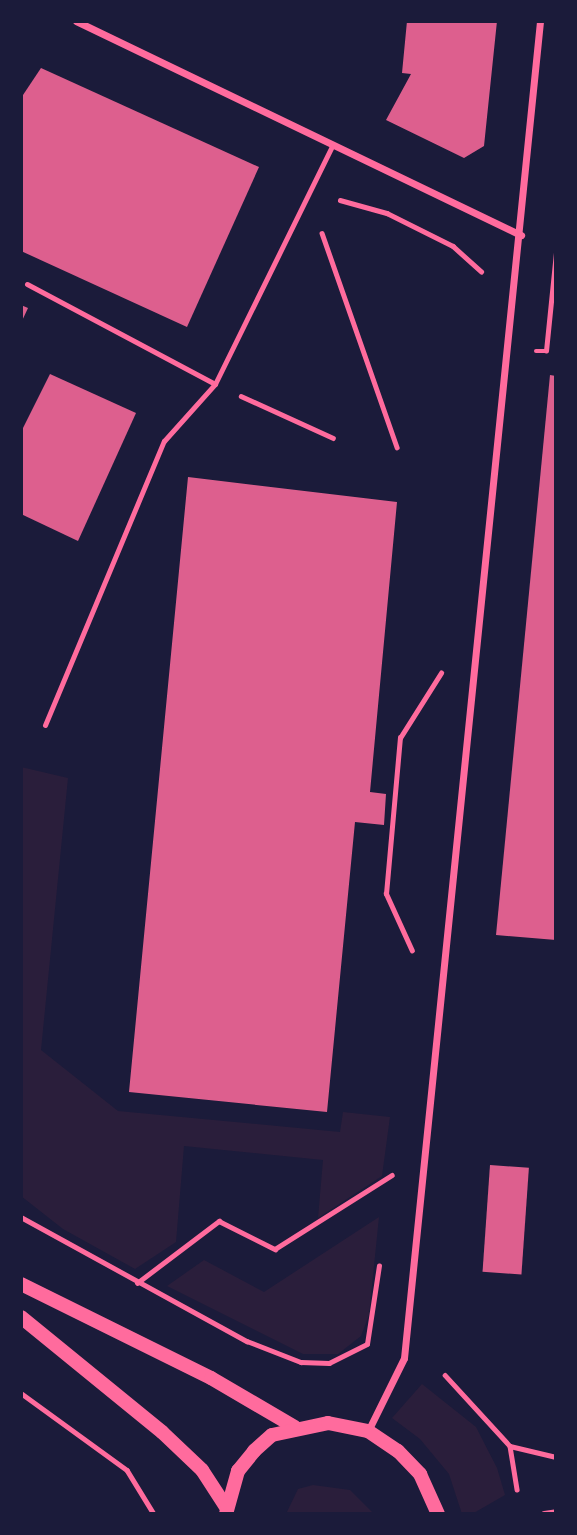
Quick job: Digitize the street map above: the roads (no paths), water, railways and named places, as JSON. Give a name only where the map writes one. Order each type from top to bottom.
[{"type":"main road","points":[[21,1284],[211,1378],[295,1427]]},
{"type":"main road","points":[[21,1317],[162,1432],[202,1470],[226,1510]]},
{"type":"main road","points":[[226,1510],[254,1451],[295,1427],[328,1423],[368,1431],[410,1461],[438,1514]]},
{"type":"street","points":[[76,21],[521,235]]},
{"type":"street","points":[[368,1431],[404,1358],[521,235],[540,21]]},
{"type":"street","points":[[544,1514],[556,1511]]},
{"type":"lane","points":[[45,725],[164,441],[215,384],[310,199],[332,146]]},
{"type":"lane","points":[[27,284],[215,384]]}]
